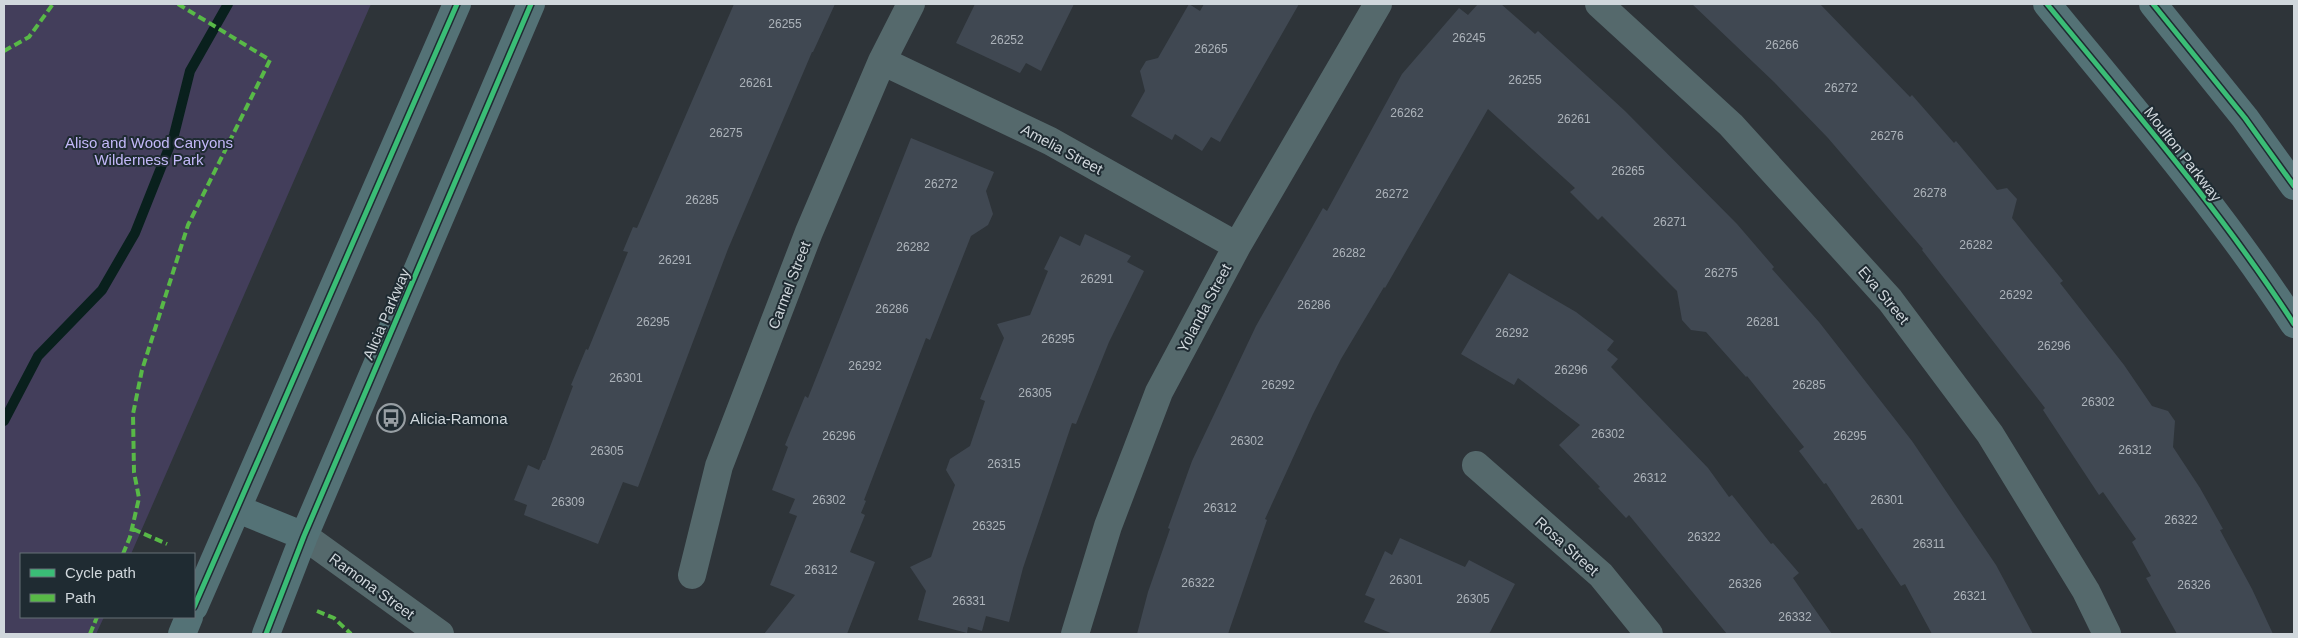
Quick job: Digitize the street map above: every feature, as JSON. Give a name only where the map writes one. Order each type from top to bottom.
[{"type":"main road","points":[[195,605],[457,4]]},
{"type":"main road","name":"Alicia Parkway","points":[[266,634],[304,536],[531,4]]},
{"type":"main road","name":"Moulton Parkway","points":[[2047,4],[2170,155],[2274,292],[2294,324]]},
{"type":"main road","points":[[2152,4],[2245,118],[2294,186]]},
{"type":"main road","points":[[238,509],[304,536]]},
{"type":"main road","points":[[182,634],[189,618]]},
{"type":"street","name":"Carmel Street","points":[[692,576],[718,466],[809,232],[882,61],[911,4]]},
{"type":"street","name":"Yolanda Street","points":[[1076,634],[1108,526],[1159,392],[1237,246],[1378,4]]},
{"type":"street","name":"Eva Street","points":[[1599,4],[1731,125],[1890,300],[1990,434],[2086,591],[2107,634]]},
{"type":"street","name":"Amelia Street","points":[[882,61],[1050,141],[1237,246]]},
{"type":"street","name":"Rosa Street","points":[[1476,465],[1601,576],[1649,634]]},
{"type":"street","name":"Ramona Street","points":[[304,536],[440,634]]},
{"type":"green space","name":"Aliso and Wood Canyons Wilderness Park","points":[[4,4],[371,4],[131,553],[20,553],[20,618],[104,618],[96,634],[4,634]]},
{"type":"building","points":[[734,4],[835,4],[812,52],[728,249],[638,487],[623,482],[598,544],[524,515],[527,505],[514,500],[528,465],[539,470],[543,460],[545,460],[573,386],[571,385],[586,349],[588,350],[628,252],[623,251],[633,227],[637,228]]},
{"type":"building","points":[[975,4],[1074,4],[1041,71],[1026,63],[1020,73],[956,43]]},
{"type":"building","points":[[1189,4],[1200,11],[1204,4],[1299,4],[1220,142],[1211,137],[1202,151],[1175,134],[1172,140],[1131,116],[1145,91],[1140,71],[1146,61],[1158,58]]},
{"type":"building","points":[[1478,4],[1501,4],[1535,34],[1538,31],[1625,111],[1737,224],[1774,267],[1772,269],[1819,322],[1912,441],[1996,565],[2033,634],[1932,634],[1905,584],[1901,586],[1862,528],[1858,530],[1826,483],[1824,484],[1799,451],[1804,447],[1747,376],[1706,332],[1691,330],[1682,320],[1677,291],[1602,216],[1598,220],[1570,192],[1575,188],[1488,109],[1385,288],[1341,359],[1313,414],[1265,519],[1267,520],[1228,634],[1137,634],[1148,592],[1170,529],[1168,528],[1192,461],[1256,326],[1323,208],[1327,211],[1402,74],[1459,8],[1468,15]]},
{"type":"building","points":[[1692,4],[1820,4],[1910,97],[1912,95],[1954,143],[1956,141],[1997,190],[2007,188],[2017,199],[2012,218],[2063,281],[2060,283],[2124,365],[2152,406],[2168,411],[2175,421],[2173,447],[2200,488],[2223,529],[2220,530],[2252,589],[2273,634],[2177,634],[2146,578],[2151,576],[2132,542],[2136,539],[2103,492],[2099,495],[2043,410],[2045,408],[1923,249],[1828,138],[1774,82]]},
{"type":"building","points":[[911,138],[994,172],[986,191],[993,214],[988,225],[971,236],[930,340],[926,338],[864,500],[866,501],[861,513],[865,515],[850,552],[875,562],[847,634],[764,634],[795,595],[770,585],[797,516],[789,513],[795,499],[772,490],[788,447],[785,445],[805,396],[808,398]]},
{"type":"building","points":[[1085,234],[1131,256],[1127,262],[1144,271],[1109,342],[1076,424],[1072,423],[1023,568],[1009,622],[986,616],[982,631],[968,627],[967,633],[918,620],[926,591],[910,567],[931,557],[955,485],[946,470],[950,459],[970,446],[985,401],[980,399],[1004,338],[997,324],[1030,315],[1048,271],[1044,269],[1060,236],[1080,246]]},
{"type":"building","points":[[1509,273],[1576,312],[1614,341],[1607,350],[1618,359],[1611,367],[1708,468],[1729,497],[1732,495],[1771,544],[1773,543],[1799,573],[1793,578],[1832,634],[1727,634],[1629,515],[1626,518],[1598,488],[1600,487],[1559,445],[1580,425],[1518,378],[1514,385],[1461,354]]},
{"type":"building","points":[[1400,538],[1465,567],[1469,560],[1515,584],[1489,634],[1393,634],[1364,622],[1375,599],[1365,595],[1385,551],[1392,555]]},
{"type":"waterway","points":[[4,421],[38,356],[102,290],[135,233],[174,135],[190,71],[228,4]]},
{"type":"marked path","points":[[4,51],[29,37],[53,4]]},
{"type":"marked path","points":[[123,553],[130,537],[139,498],[134,472],[133,414],[142,370],[188,225],[270,60],[178,4]]},
{"type":"marked path","points":[[133,529],[167,544]]},
{"type":"marked path","points":[[317,611],[334,618],[351,634]]},
{"type":"marked path","points":[[90,634],[97,618]]},
{"type":"cycle path","points":[[195,605],[457,4]]},
{"type":"cycle path","points":[[266,634],[304,536],[531,4]]},
{"type":"cycle path","points":[[2047,4],[2143,121],[2237,241],[2294,324]]},
{"type":"cycle path","points":[[2153,4],[2245,118],[2294,186]]},
{"type":"place","name":"Alicia-Ramona","points":[[391,418]]}]
